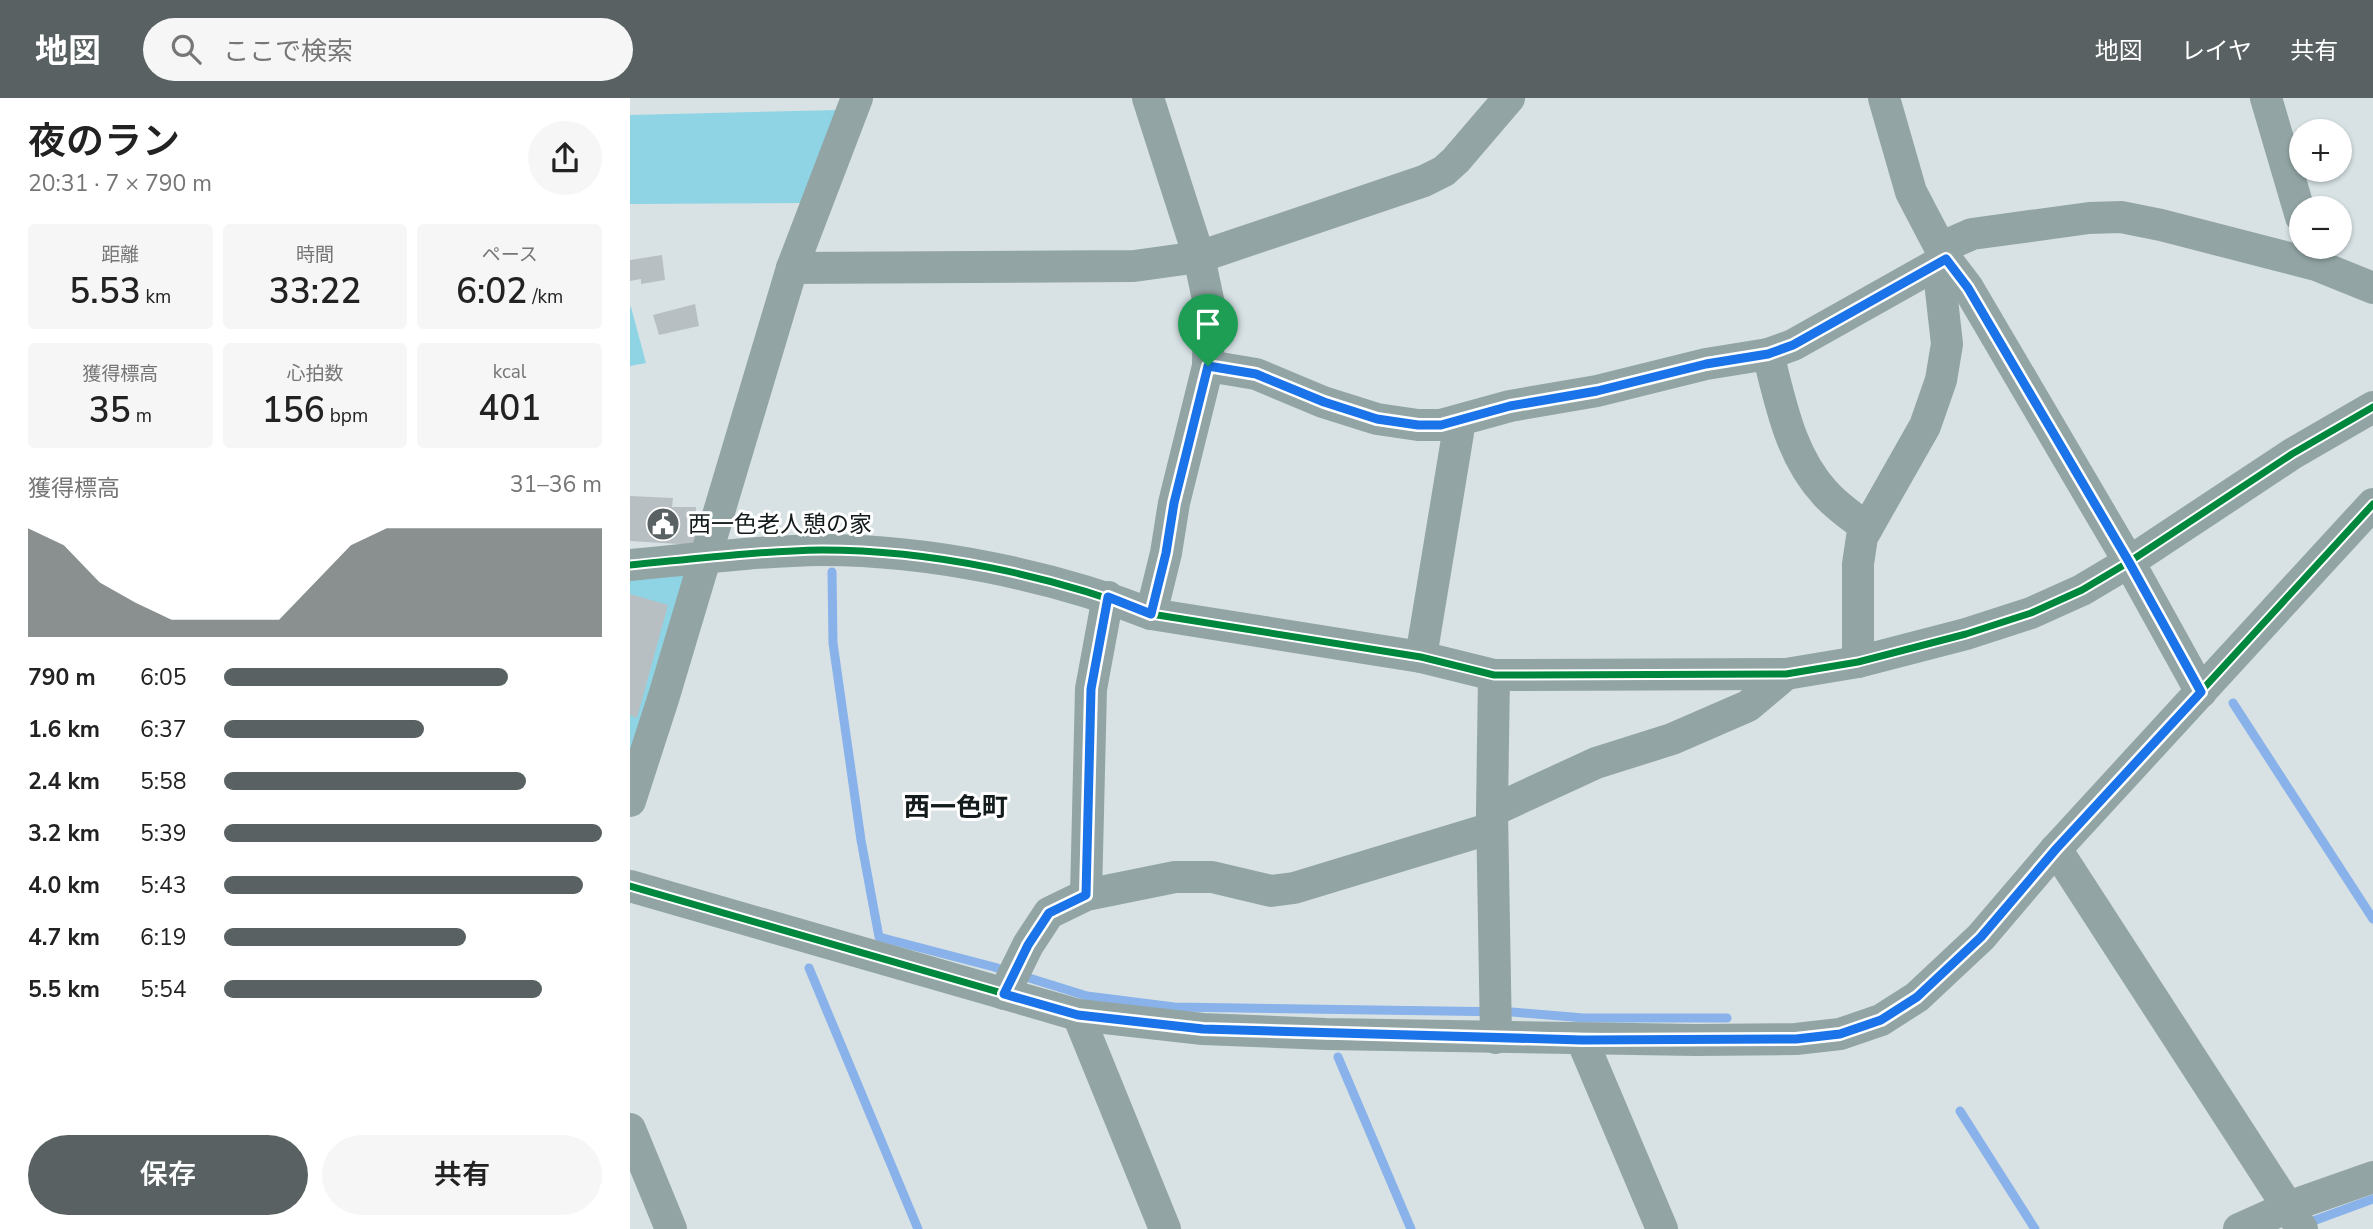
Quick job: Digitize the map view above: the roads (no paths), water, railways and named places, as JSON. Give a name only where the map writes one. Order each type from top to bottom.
[{"type":"street","points":[[630,801],[792,268],[857,98]]},
{"type":"street","points":[[1148,98],[1199,257],[1209,303],[1208,366],[1174,503],[1166,553],[1151,614]]},
{"type":"street","points":[[792,268],[1133,266],[1199,257],[1444,171],[1509,98]]},
{"type":"street","points":[[1884,98],[1911,192],[1941,257],[1968,288],[2129,562],[2201,692]]},
{"type":"street","points":[[2266,98],[2295,196]]},
{"type":"street","points":[[1208,366],[1256,374],[1324,402],[1377,419],[1418,425],[1455,422],[1510,406],[1597,391],[1706,364],[1768,354],[1793,345],[1941,257],[1972,234],[2089,218],[2121,217],[2289,251]]},
{"type":"street","points":[[1858,662],[1858,564],[1862,537],[1925,426],[1941,380],[1947,344],[1941,257]]},
{"type":"street","points":[[2319,259],[2373,288]]},
{"type":"street","points":[[1768,354],[1796,450],[1825,493],[1867,528]]},
{"type":"street","points":[[630,565],[821,550],[894,553],[1041,579],[1108,597],[1151,614],[1421,657],[1494,675],[1786,674],[1858,662],[1966,634],[2031,613],[2082,590],[2292,454],[2373,407]]},
{"type":"street","points":[[1421,657],[1458,433],[1455,422]]},
{"type":"street","points":[[630,886],[1078,1015],[1203,1029],[1496,1038],[1796,1039],[1840,1034],[1881,1020],[1917,997],[1981,937],[2056,849],[2373,505]]},
{"type":"street","points":[[1086,895],[1091,689],[1108,597]]},
{"type":"street","points":[[1004,994],[1028,945],[1049,913],[1086,895],[1175,877],[1212,877],[1271,891],[1294,888],[1492,820],[1596,763],[1662,743],[1748,706],[1786,674]]},
{"type":"street","points":[[1494,675],[1492,820],[1496,1038]]},
{"type":"street","points":[[2056,849],[2295,1218]]},
{"type":"street","points":[[1078,1015],[1165,1229]]},
{"type":"street","points":[[1582,1040],[1662,1229]]},
{"type":"street","points":[[630,1129],[671,1229]]},
{"type":"street","points":[[2239,1229],[2295,1218],[2373,1177]]},
{"type":"waterway","points":[[832,572],[833,643],[861,840],[879,937],[994,967],[1087,996],[1174,1007],[1512,1012],[1584,1018],[1727,1018]]},
{"type":"waterway","points":[[2233,703],[2373,919]]},
{"type":"waterway","points":[[809,968],[918,1229]]},
{"type":"waterway","points":[[1338,1057],[1411,1229]]},
{"type":"waterway","points":[[1960,1111],[2035,1229]]},
{"type":"waterway","points":[[2305,1224],[2373,1199]]},
{"type":"place","name":"西一色老人憩の家","points":[[663,524]]},
{"type":"district","name":"西一色町","points":[[956,807]]}]
